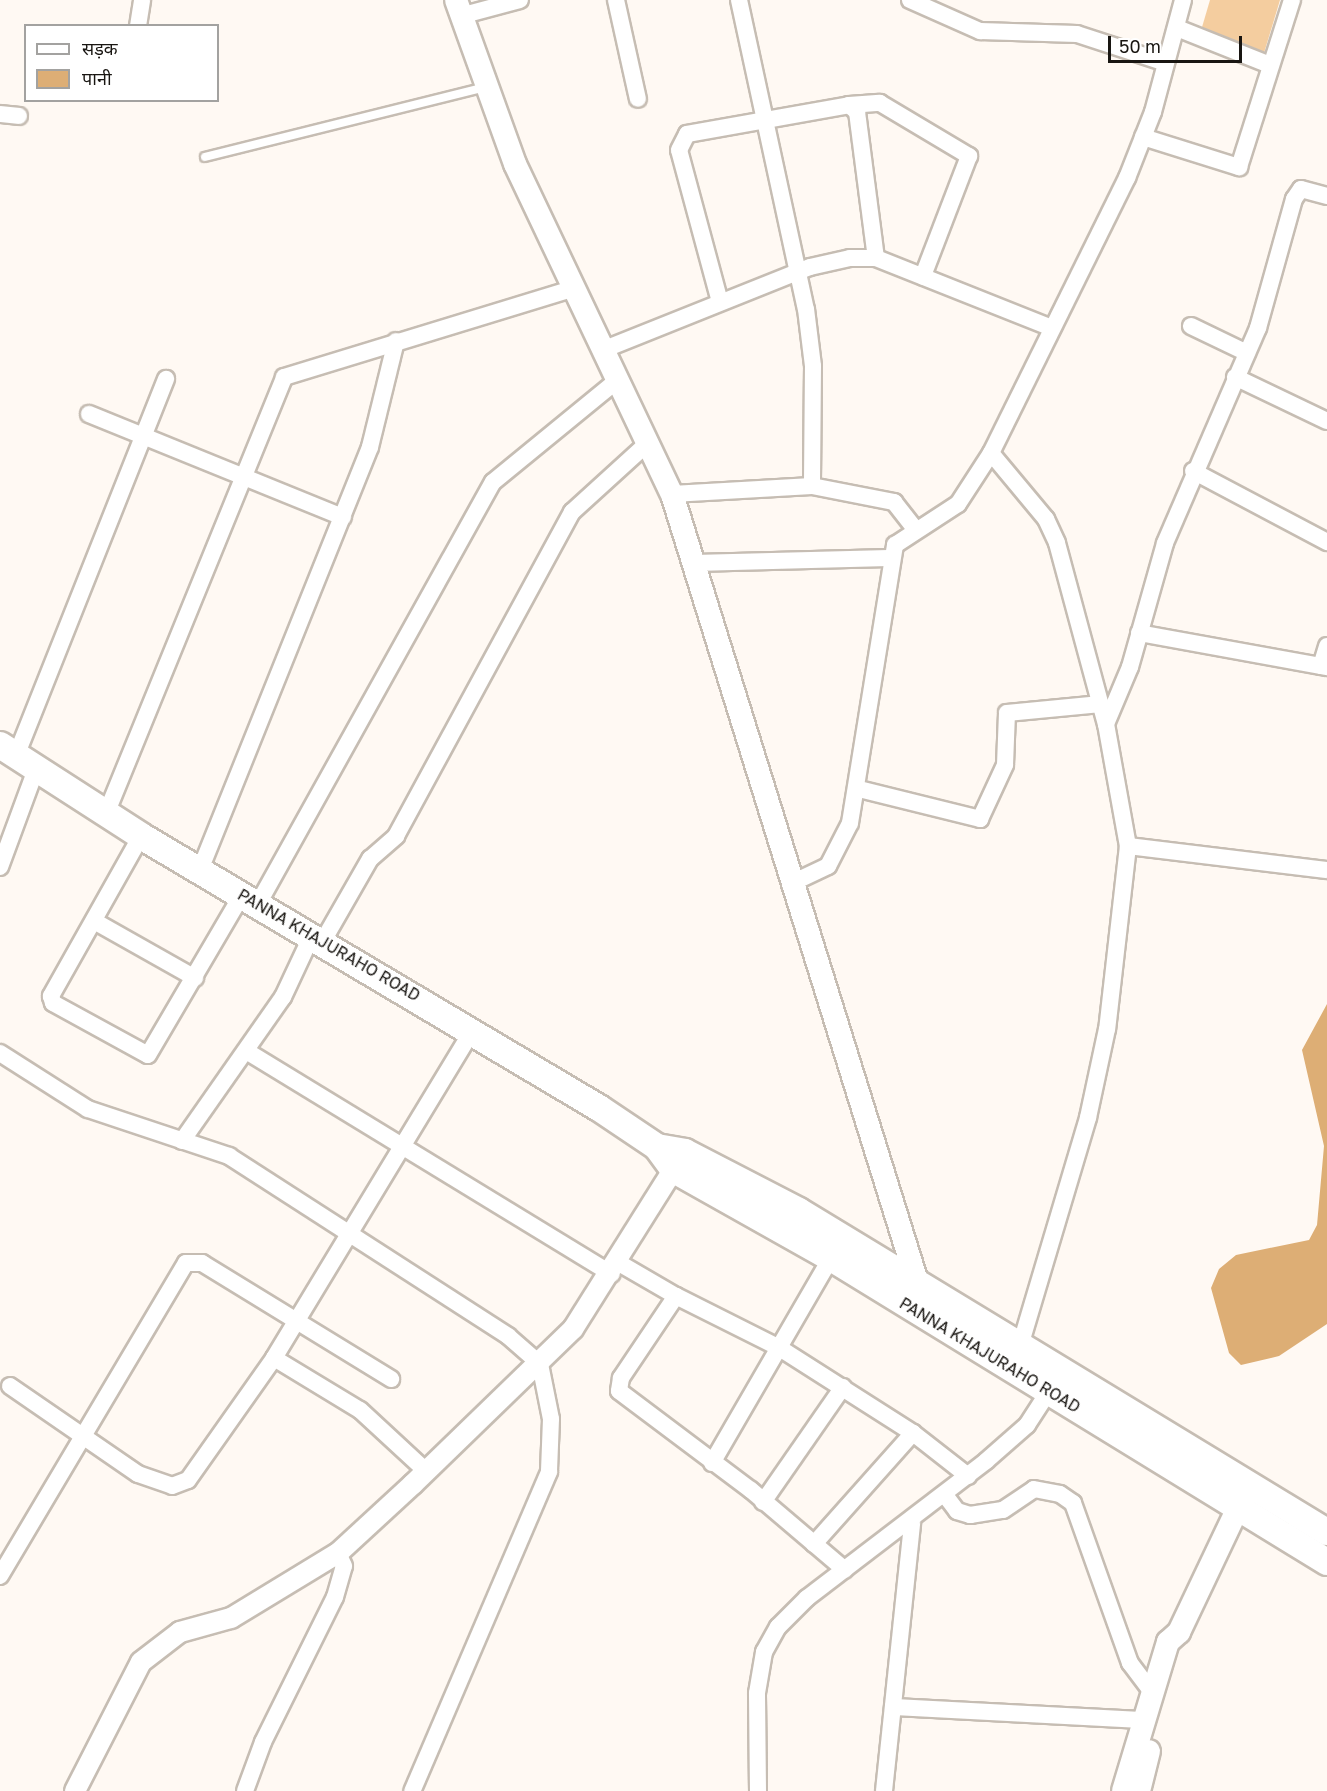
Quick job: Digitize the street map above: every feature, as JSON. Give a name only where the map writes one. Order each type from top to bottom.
[{"type":"main road","points":[[458,8],[486,87],[573,290],[605,349],[672,494],[790,884],[917,1282]]},
{"type":"main road","name":"PANNA KHAJURAHO ROAD","points":[[17,757],[141,836],[473,1029],[831,1258],[1049,1391],[1244,1495],[1327,1532]]},
{"type":"main road","name":"PANNA KHAJURAHO ROAD","points":[[679,1161],[799,1211],[917,1282],[1020,1346],[1244,1495],[1327,1562]]},
{"type":"main road","points":[[1123,1791],[1168,1641],[1179,1632],[1244,1495]]},
{"type":"main road","points":[[1139,1791],[1181,1646],[1179,1632]]},
{"type":"street","points":[[138,24],[142,0]]},
{"type":"street","points":[[458,8],[520,0]]},
{"type":"street","points":[[616,0],[638,99]]},
{"type":"street","points":[[739,0],[761,119],[796,273],[813,366],[812,486]]},
{"type":"street","points":[[910,0],[980,31],[1077,34],[1163,62]]},
{"type":"street","points":[[790,884],[828,866],[850,823],[859,789],[888,613],[889,558],[895,545],[915,529],[958,504],[991,453],[1143,137],[1163,62],[1177,28],[1183,0]]},
{"type":"street","points":[[1143,137],[1239,166],[1292,0]]},
{"type":"street","points":[[1177,28],[1270,65]]},
{"type":"street","points":[[720,302],[680,141],[687,134],[849,105],[880,103],[969,156],[924,276]]},
{"type":"street","points":[[849,105],[857,112],[876,258]]},
{"type":"street","points":[[0,114],[20,116]]},
{"type":"street","points":[[1106,724],[1193,471],[1247,353],[1294,199],[1301,189],[1327,196]]},
{"type":"street","points":[[605,349],[796,273],[850,258],[876,258],[1053,328]]},
{"type":"street","points":[[106,814],[284,377],[396,341],[573,290]]},
{"type":"street","points":[[1191,326],[1247,353]]},
{"type":"street","points":[[200,870],[370,447],[396,341]]},
{"type":"street","points":[[1235,377],[1327,421]]},
{"type":"street","points":[[0,867],[17,757],[166,379]]},
{"type":"street","points":[[141,836],[51,1000],[134,1048],[153,1052],[195,978],[250,900],[493,483],[619,379]]},
{"type":"street","points":[[89,414],[245,475],[343,517]]},
{"type":"street","points":[[182,1141],[248,1052],[370,859],[396,836],[572,512],[649,442]]},
{"type":"street","points":[[991,453],[1046,519],[1058,543],[1106,724],[1128,846],[1107,1029],[1088,1118],[1020,1346]]},
{"type":"street","points":[[1193,471],[1327,542]]},
{"type":"street","points":[[672,494],[812,486],[894,502],[915,529]]},
{"type":"street","points":[[694,563],[889,558]]},
{"type":"street","points":[[1139,633],[1324,666],[1327,646]]},
{"type":"street","points":[[859,789],[980,819],[1005,765],[1007,713],[1101,704]]},
{"type":"street","points":[[1128,846],[1327,870]]},
{"type":"street","points":[[94,921],[195,978]]},
{"type":"street","points":[[10,1386],[80,1437],[138,1474],[180,1485],[199,1467],[274,1358],[350,1231],[405,1149],[473,1029]]},
{"type":"street","points":[[248,1052],[405,1149],[616,1268],[778,1347],[913,1432],[968,1476]]},
{"type":"street","points":[[0,1053],[88,1109],[229,1156],[350,1231],[508,1336],[540,1364],[551,1419],[549,1472],[412,1791]]},
{"type":"street","points":[[75,1791],[141,1662],[180,1632],[231,1618],[338,1553],[540,1364],[616,1268],[679,1161]]},
{"type":"street","points":[[712,1463],[831,1258]]},
{"type":"street","points":[[0,1576],[80,1437],[186,1263],[202,1263],[391,1379]]},
{"type":"street","points":[[676,1296],[621,1378],[619,1391],[763,1502],[845,1570]]},
{"type":"street","points":[[274,1358],[360,1410],[426,1471]]},
{"type":"street","points":[[763,1502],[843,1387]]},
{"type":"street","points":[[758,1791],[757,1693],[764,1652],[785,1619],[845,1570],[912,1523],[968,1476],[1027,1425],[1049,1391]]},
{"type":"street","points":[[814,1544],[913,1432]]},
{"type":"street","points":[[945,1495],[957,1511],[970,1515],[1003,1510],[1034,1489],[1060,1494],[1073,1503],[1130,1663],[1152,1692]]},
{"type":"street","points":[[884,1791],[912,1523]]},
{"type":"street","points":[[245,1791],[263,1742],[335,1597],[344,1566],[338,1553]]},
{"type":"street","points":[[893,1707],[1143,1720]]},
{"type":"lane","points":[[205,157],[486,87]]},
{"type":"shaded area","points":[[1210,0],[1280,0],[1264,53],[1200,34]]},
{"type":"water","points":[[1327,1004],[1327,1324],[1279,1356],[1241,1365],[1229,1353],[1211,1288],[1219,1269],[1236,1255],[1309,1240],[1317,1225],[1324,1146],[1302,1050]]}]
